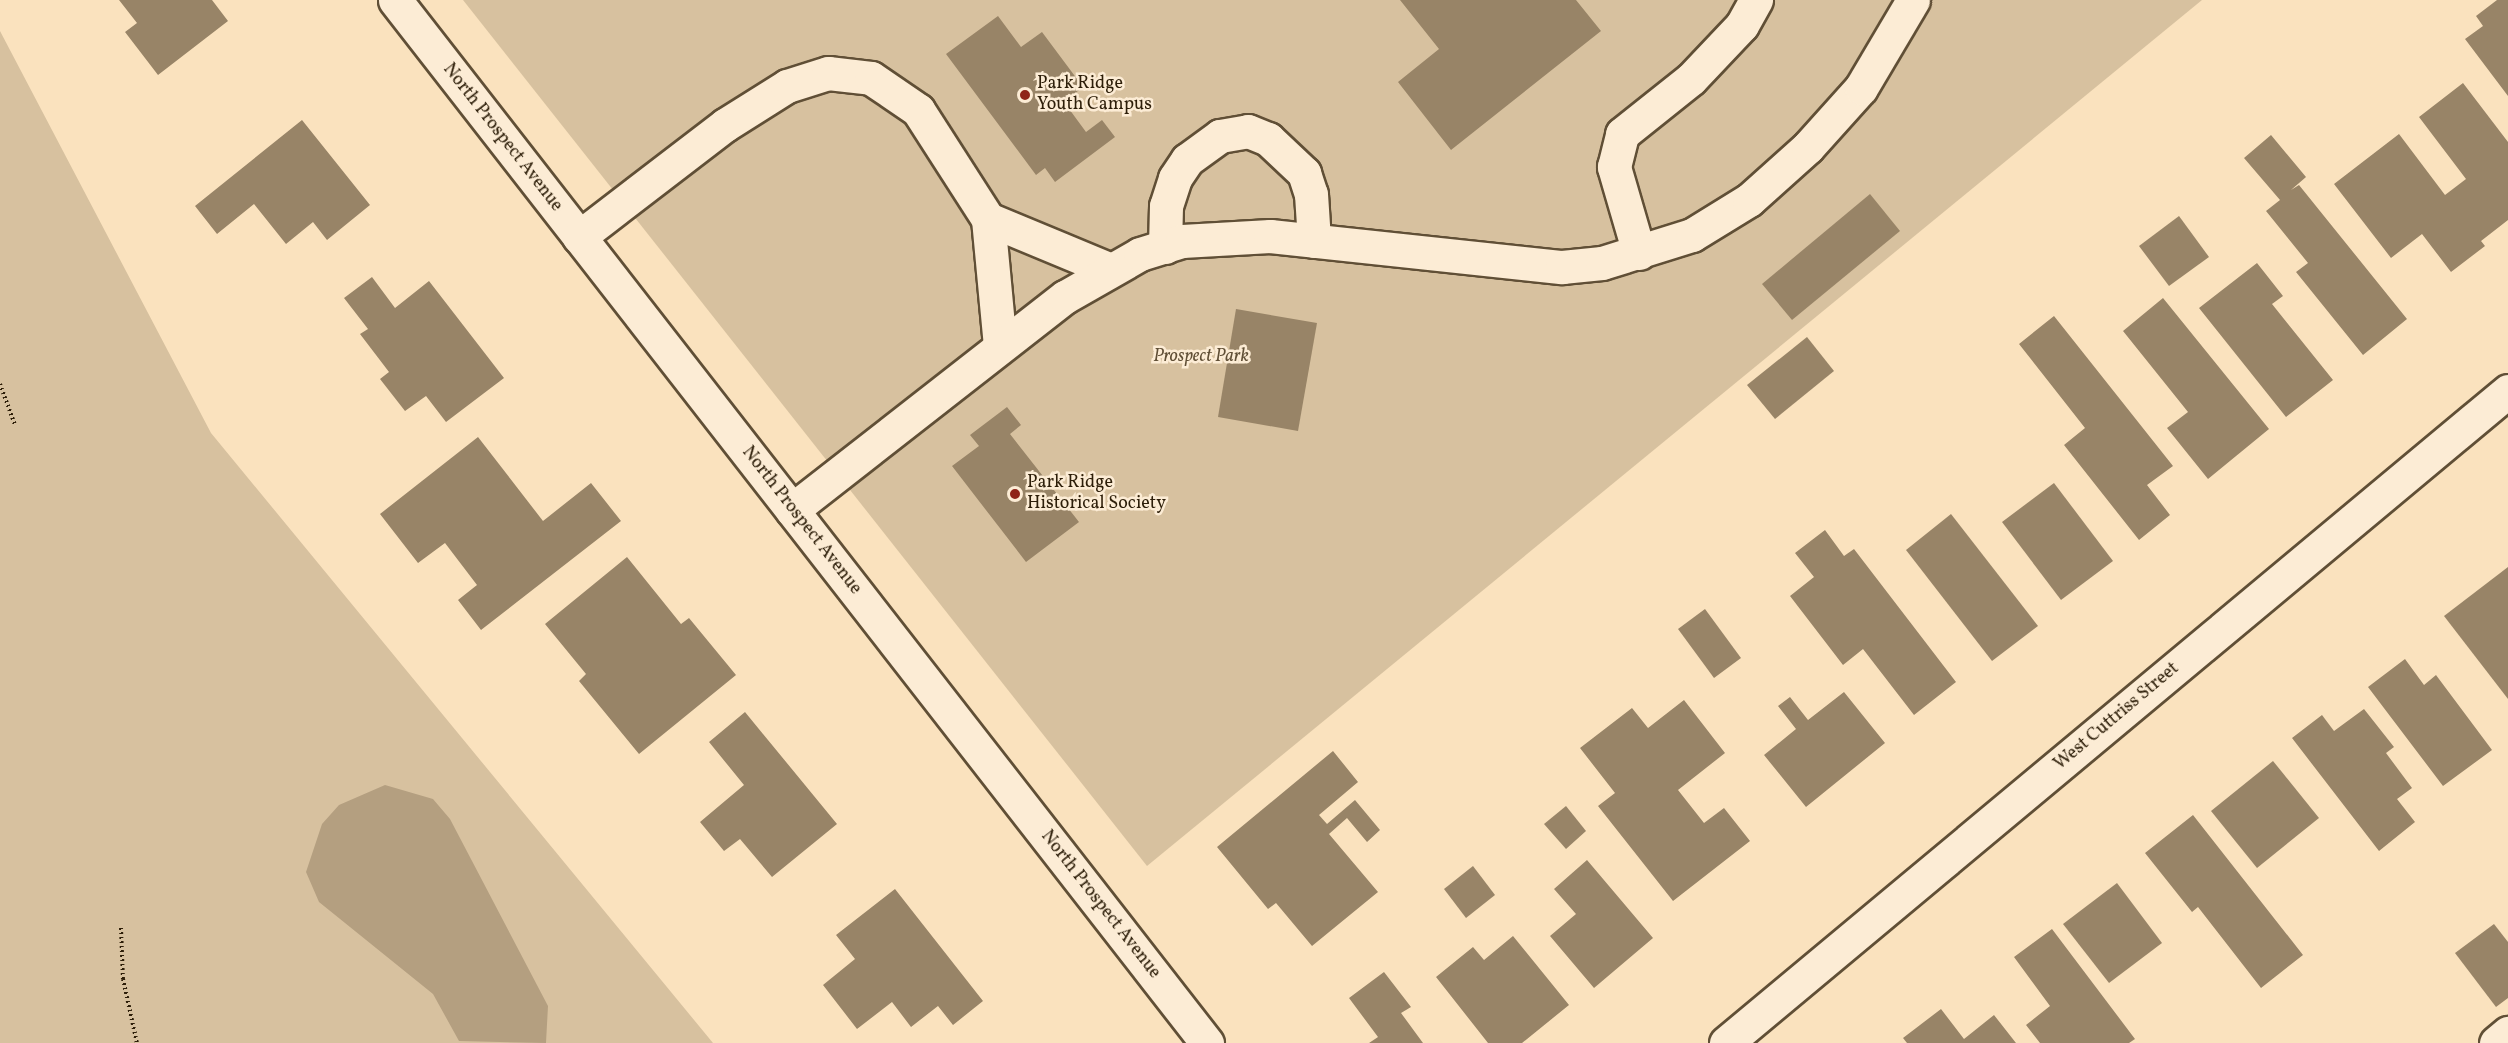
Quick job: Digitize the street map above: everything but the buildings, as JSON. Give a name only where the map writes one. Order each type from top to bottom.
[{"type":"street","name":"North Prospect Avenue","points":[[395,0],[1207,1043]]},
{"type":"street","points":[[1639,253],[1614,166],[1622,134],[1691,79],[1742,25],[1756,0]]},
{"type":"street","points":[[792,510],[1000,345],[1065,297],[1111,270],[1182,241],[1270,236],[1562,267],[1639,253],[1692,235],[1749,200],[1808,147],[1861,88],[1913,0]]},
{"type":"street","points":[[579,237],[725,125],[787,86],[828,73],[871,78],[918,110],[988,219],[1000,345]]},
{"type":"street","points":[[1165,247],[1166,206],[1175,178],[1187,160],[1220,136],[1248,131],[1268,139],[1304,174],[1311,194],[1314,241]]},
{"type":"street","points":[[988,219],[1111,270]]},
{"type":"street","name":"West Cuttriss Street","points":[[1726,1043],[2508,392]]},
{"type":"street","points":[[2496,1043],[2508,1033]]},
{"type":"path","points":[[0,384],[15,425]]},
{"type":"path","points":[[121,928],[123,979],[137,1043]]},
{"type":"green space","name":"Prospect Park","points":[[463,0],[2202,0],[1147,866]]},
{"type":"green space","points":[[0,31],[211,433],[713,1043],[0,1043]]},
{"type":"shaded area","points":[[385,785],[433,799],[450,819],[548,1006],[546,1043],[459,1041],[433,994],[319,902],[306,872],[322,824],[339,805]]},
{"type":"place","name":"Park Ridge Youth Campus","points":[[1025,95]]},
{"type":"place","name":"Park Ridge Historical Society","points":[[1015,494]]}]
